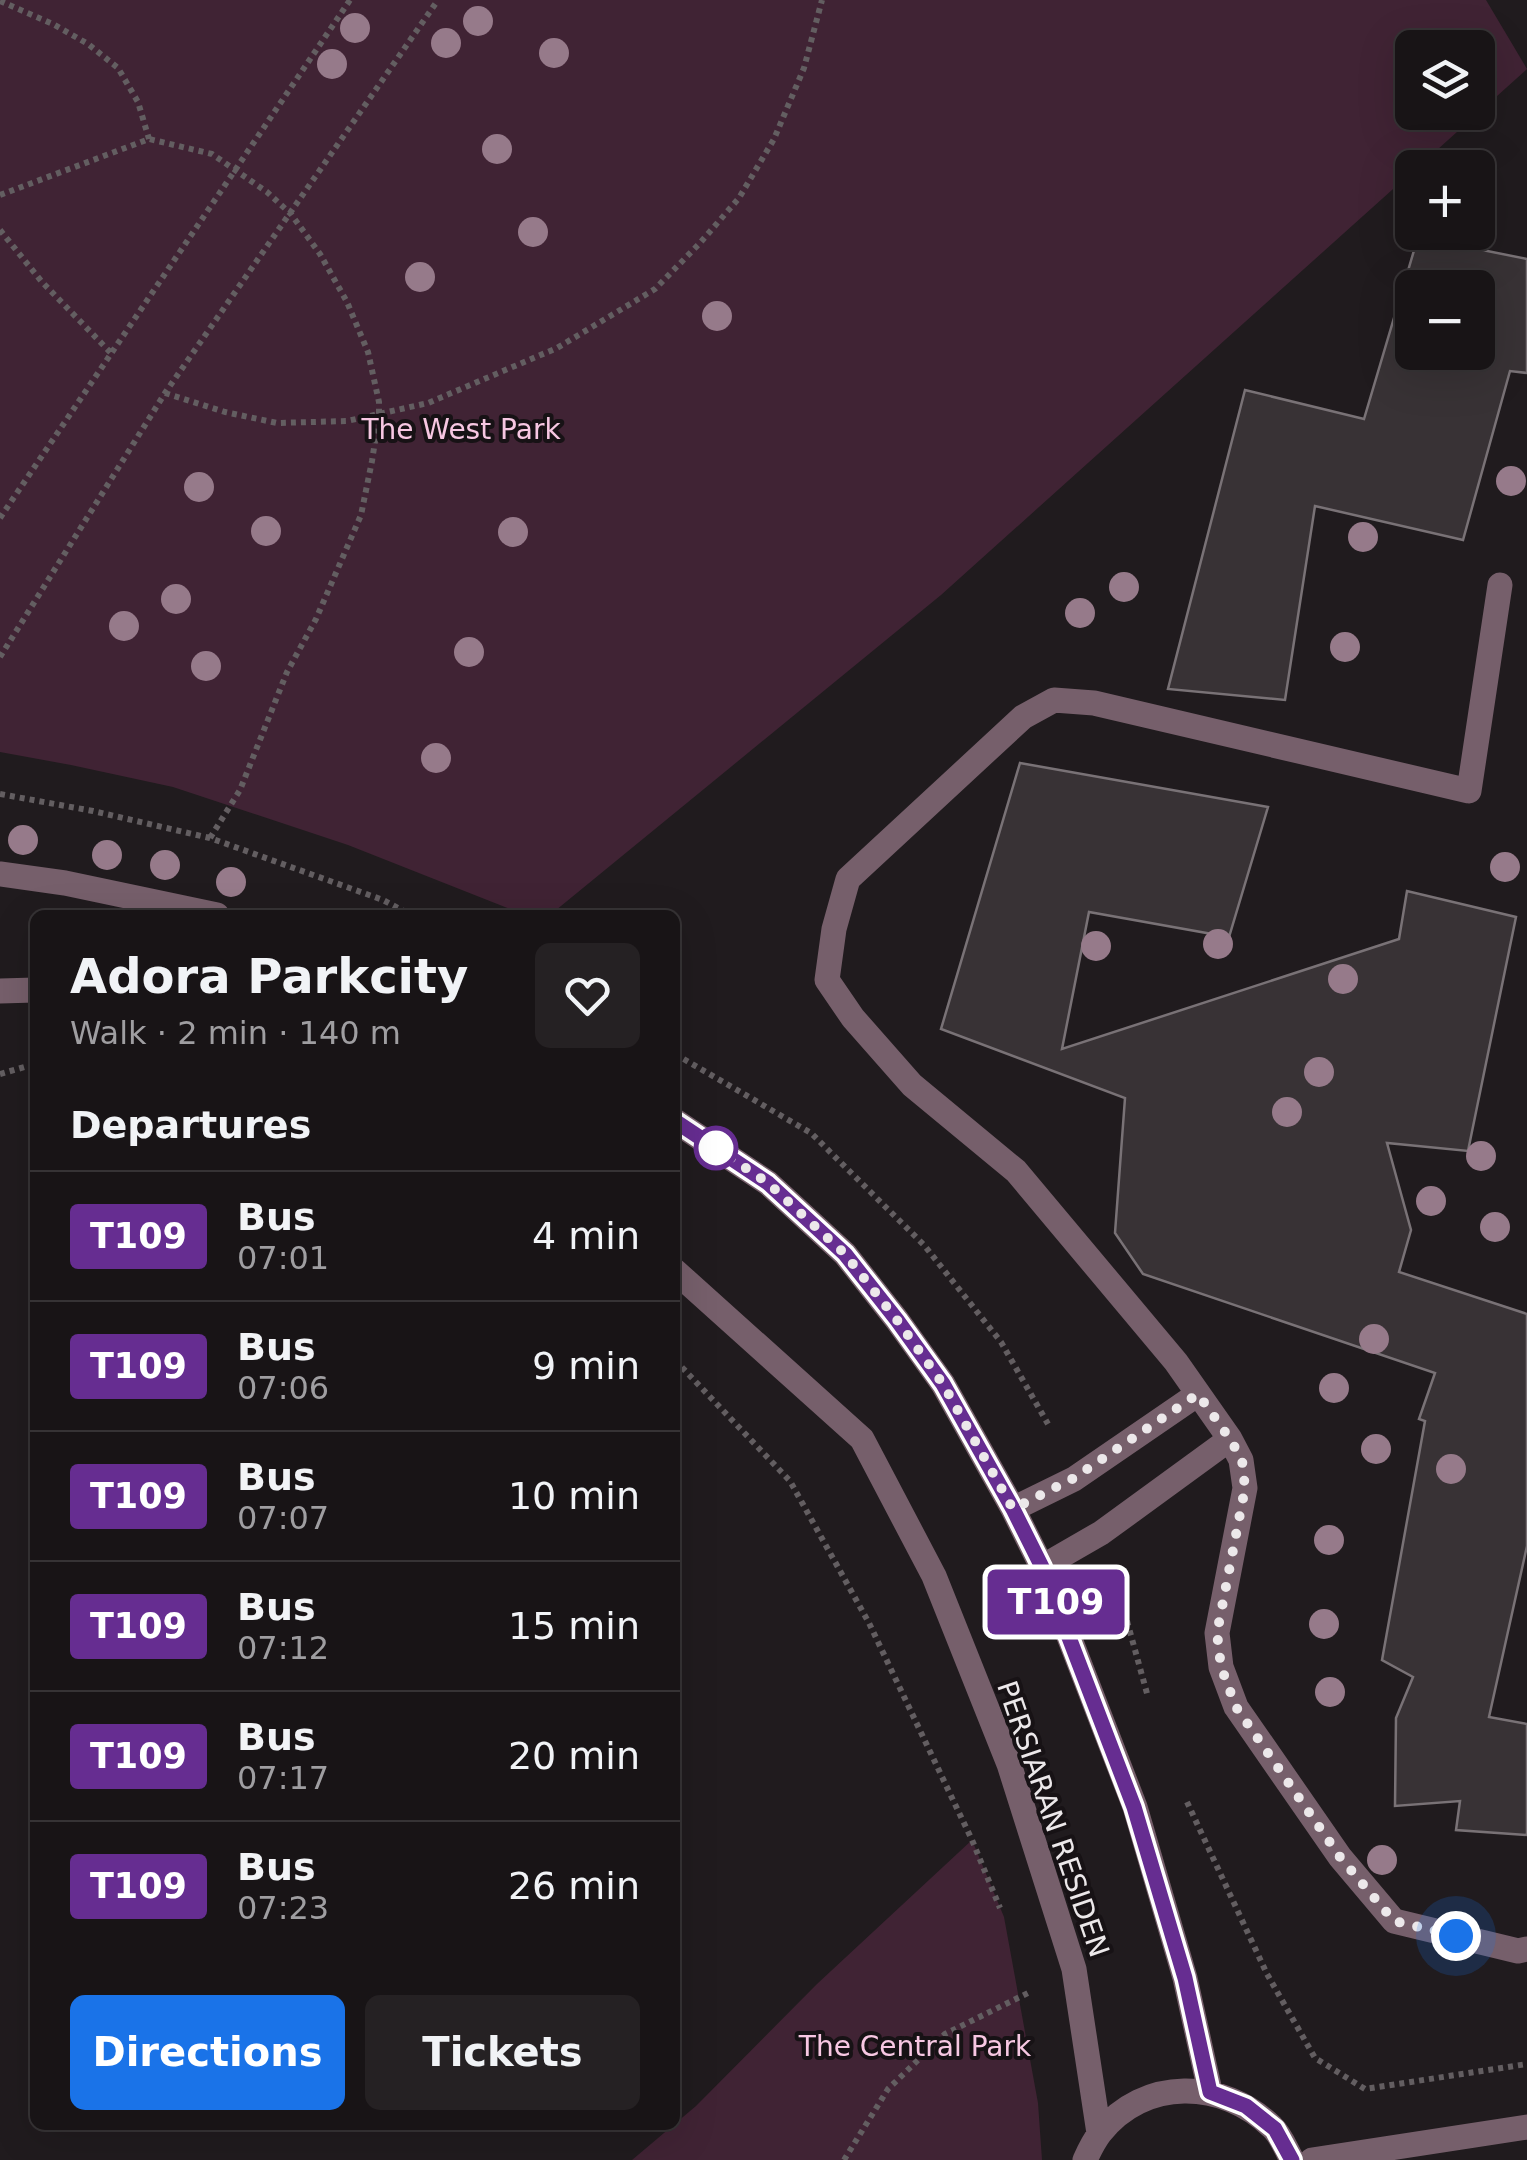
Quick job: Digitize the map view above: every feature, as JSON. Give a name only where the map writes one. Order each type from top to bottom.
[{"type":"street","points":[[1500,585],[1469,791],[1094,703],[1054,700],[1022,718],[848,879],[834,928],[828,980],[844,1005],[912,1084],[1016,1171],[1176,1362],[1230,1439],[1242,1460],[1245,1488],[1217,1633],[1221,1667],[1236,1707],[1340,1857],[1394,1921],[1527,1950]]},
{"type":"street","points":[[0,874],[65,883],[193,910]]},
{"type":"street","points":[[0,991],[30,990]]},
{"type":"street","points":[[680,1123],[768,1183],[845,1254],[943,1384],[1013,1509],[1042,1567],[1134,1807],[1185,1978],[1210,2092]]},
{"type":"street","name":"PERSIARAN RESIDEN","points":[[680,1275],[862,1439],[934,1576],[1009,1764],[1074,1968],[1099,2133]]},
{"type":"street","points":[[1013,1509],[1074,1478],[1198,1394]]},
{"type":"street","points":[[1042,1567],[1102,1533],[1230,1439]]},
{"type":"street","points":[[1084,2160],[1099,2133],[1122,2112],[1148,2097],[1179,2090],[1210,2092],[1246,2106],[1275,2129],[1292,2160]]},
{"type":"street","points":[[1312,2160],[1527,2126]]},
{"type":"path","points":[[0,518],[350,0]]},
{"type":"path","points":[[0,657],[165,393],[438,0]]},
{"type":"path","points":[[165,393],[225,412],[277,422],[347,421],[428,402],[558,348],[655,289],[739,198],[774,139],[804,68],[822,0]]},
{"type":"path","points":[[0,2],[88,44],[118,68],[138,102],[149,139]]},
{"type":"path","points":[[0,195],[149,139],[212,154],[237,169],[291,214],[348,302],[368,352],[379,415],[360,515],[316,619],[287,672],[240,790],[210,838]]},
{"type":"path","points":[[0,230],[42,282],[110,352]]},
{"type":"path","points":[[0,794],[210,838],[402,910]]},
{"type":"path","points":[[680,1057],[811,1133],[924,1244],[1001,1342],[1048,1424]]},
{"type":"path","points":[[0,1074],[30,1065]]},
{"type":"path","points":[[680,1365],[790,1481],[868,1623],[972,1840],[1004,1917]]},
{"type":"path","points":[[1119,1592],[1154,1714]]},
{"type":"path","points":[[1184,1796],[1267,1974],[1315,2058],[1365,2090],[1527,2064]]},
{"type":"path","points":[[844,2160],[888,2089],[945,2034],[1030,1992],[1033,2010]]},
{"type":"green space","name":"The West Park","points":[[0,0],[1486,0],[1527,69],[1495,98],[1495,30],[1395,30],[1395,130],[1459,130],[1437,150],[1395,150],[1395,187],[941,595],[556,910],[512,910],[348,845],[173,787],[0,752]]},
{"type":"green space","name":"The Central Park","points":[[972,1840],[1004,1917],[1038,2103],[1042,2160],[632,2160],[668,2130],[680,2130],[680,2120],[817,1984]]},
{"type":"building","points":[[1414,250],[1482,250],[1527,259],[1527,373],[1510,371],[1463,540],[1315,506],[1285,700],[1168,689],[1245,390],[1364,419],[1395,315],[1395,370],[1495,370],[1495,270],[1408,270]]},
{"type":"building","points":[[1020,763],[1268,807],[1229,937],[1089,912],[1062,1049],[1399,939],[1407,891],[1516,917],[1468,1151],[1387,1143],[1411,1230],[1399,1272],[1527,1314],[1527,1546],[1489,1717],[1527,1724],[1527,1835],[1456,1830],[1460,1801],[1395,1806],[1396,1718],[1413,1677],[1382,1660],[1425,1421],[1419,1419],[1435,1373],[1143,1274],[1115,1233],[1125,1098],[941,1029]]},
{"type":"bus line","name":"T109","points":[[680,1124],[768,1183],[845,1254],[943,1384],[1042,1567],[1134,1807],[1185,1978],[1210,2092],[1246,2106],[1275,2129],[1292,2160]]},
{"type":"route","points":[[716,1148],[768,1183],[845,1254],[943,1384],[1013,1509],[1074,1478],[1198,1394],[1242,1460],[1245,1488],[1217,1633],[1221,1667],[1236,1707],[1340,1857],[1394,1921],[1456,1936]]}]
